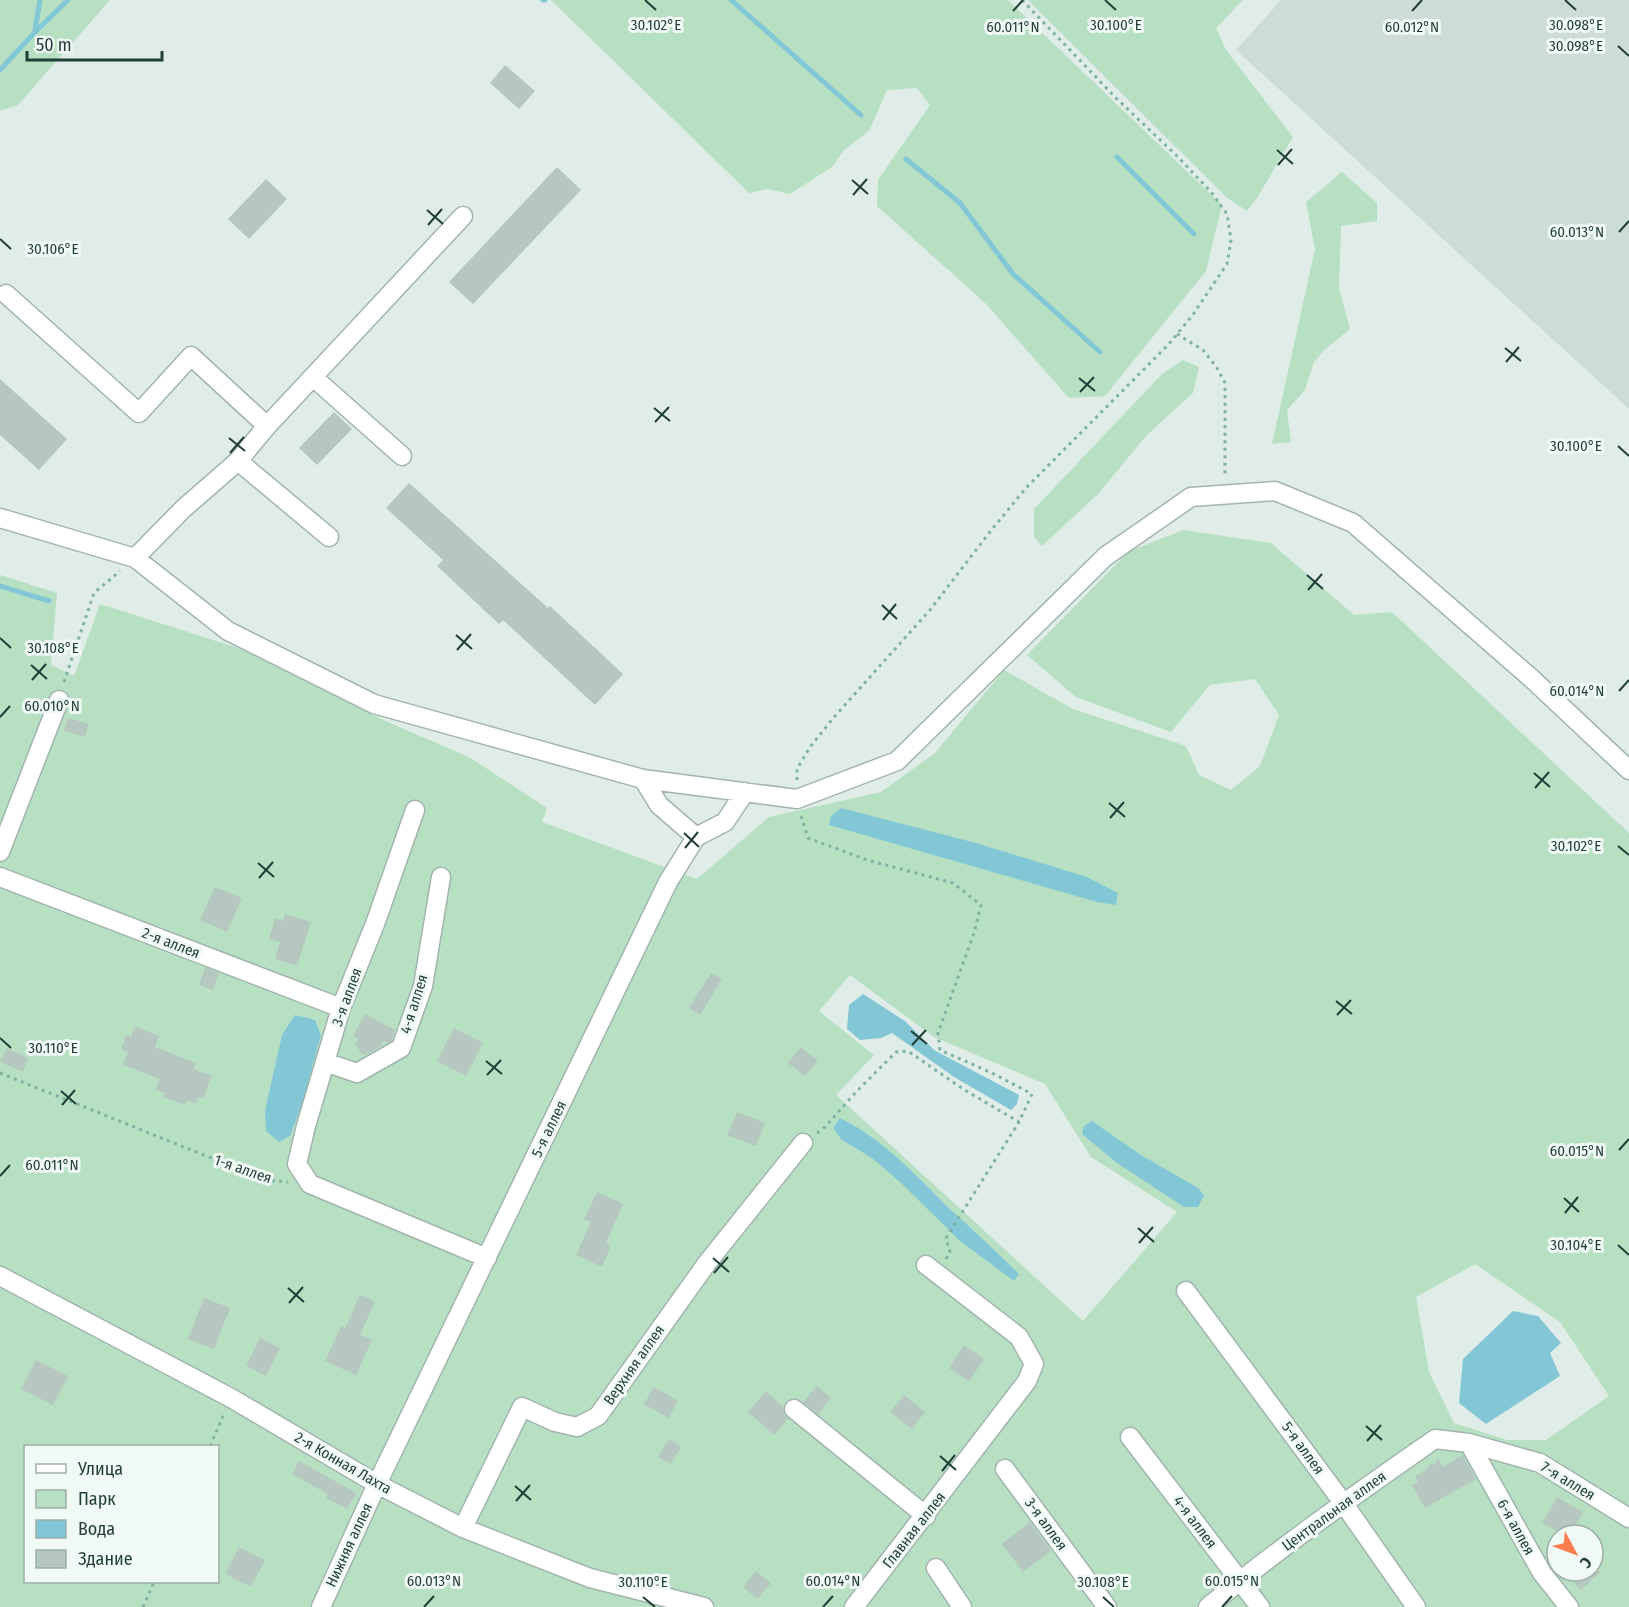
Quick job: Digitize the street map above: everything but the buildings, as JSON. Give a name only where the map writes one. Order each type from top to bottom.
[{"type":"street","points":[[135,558],[183,509],[238,461],[267,426],[463,216]]},
{"type":"street","points":[[6,294],[139,413],[191,356],[267,426]]},
{"type":"street","points":[[313,377],[402,456]]},
{"type":"street","points":[[238,461],[329,537]]},
{"type":"street","points":[[0,518],[135,558],[228,631],[374,704],[643,779],[796,799],[897,761],[1106,556],[1191,497],[1275,491],[1353,523],[1531,678],[1629,770]]},
{"type":"street","points":[[0,852],[59,700]]},
{"type":"street","points":[[643,779],[659,805],[696,837],[725,822],[745,792]]},
{"type":"street","name":"3-я аллея","points":[[310,1184],[297,1164],[306,1126],[341,1008],[375,924],[414,810]]},
{"type":"street","name":"5-я аллея","points":[[377,1484],[668,882],[696,837]]},
{"type":"street","name":"2-я аллея","points":[[0,877],[341,1008]]},
{"type":"street","name":"4-я аллея","points":[[325,1062],[357,1073],[400,1048],[423,986],[441,877]]},
{"type":"street","name":"Верхняя аллея","points":[[463,1528],[522,1407],[555,1422],[577,1427],[598,1416],[707,1263],[803,1143]]},
{"type":"street","points":[[310,1184],[487,1258]]},
{"type":"street","name":"Главная аллея","points":[[854,1607],[1028,1382],[1034,1364],[1019,1337],[926,1265]]},
{"type":"street","name":"2-я Конная Лахта","points":[[0,1276],[231,1398],[377,1484],[463,1528],[590,1578],[704,1607]]},
{"type":"street","name":"5-я аллея","points":[[1186,1291],[1344,1504],[1416,1607]]},
{"type":"street","points":[[794,1409],[926,1516]]},
{"type":"street","name":"4-я аллея","points":[[1130,1437],[1260,1607]]},
{"type":"street","name":"Центральная аллея","points":[[1208,1607],[1240,1580],[1435,1439],[1469,1443]]},
{"type":"street","name":"7-я аллея","points":[[1469,1443],[1540,1463],[1629,1518]]},
{"type":"street","name":"6-я аллея","points":[[1469,1443],[1542,1573],[1569,1607]]},
{"type":"street","name":"3-я аллея","points":[[1005,1469],[1107,1607]]},
{"type":"street","name":"Нижняя аллея","points":[[321,1607],[377,1484]]},
{"type":"street","points":[[936,1568],[962,1607]]},
{"type":"path","points":[[946,1238],[1019,1122],[1032,1094],[940,1050],[938,1033],[974,933],[981,904],[953,883],[867,860],[808,838],[796,799],[797,770],[810,747],[835,716],[930,610],[1026,488],[1084,432],[1192,316],[1227,264],[1231,240],[1227,214],[1211,192],[1022,0]]},
{"type":"path","points":[[1177,334],[1203,350],[1225,383],[1226,494]]},
{"type":"path","points":[[59,700],[69,662],[94,594],[135,558]]},
{"type":"path","points":[[803,1143],[825,1127],[896,1052],[908,1051],[963,1089],[1019,1122]]},
{"type":"path","name":"1-я аллея","points":[[0,1073],[266,1180],[310,1184]]},
{"type":"path","points":[[210,1445],[231,1398]]},
{"type":"path","points":[[143,1607],[153,1583]]},
{"type":"shaded area","points":[[1281,0],[1629,0],[1629,409],[1236,50]]},
{"type":"green space","points":[[0,0],[110,0],[18,105],[0,111]]},
{"type":"green space","points":[[551,0],[1008,0],[1222,205],[1206,271],[1105,396],[1069,398],[986,304],[877,206],[878,180],[930,105],[917,88],[887,90],[869,131],[844,150],[832,167],[790,194],[768,189],[749,193]]},
{"type":"green space","points":[[1028,0],[1243,0],[1216,28],[1226,50],[1293,137],[1247,211],[1226,197]]},
{"type":"green space","points":[[1342,172],[1377,203],[1377,221],[1341,226],[1339,288],[1350,329],[1324,350],[1314,362],[1305,390],[1287,410],[1291,442],[1272,444],[1315,249],[1306,202]]},
{"type":"green space","points":[[1183,360],[1199,367],[1193,393],[1146,436],[1098,494],[1042,546],[1034,537],[1034,509],[1162,374]]},
{"type":"green space","points":[[1183,530],[1271,543],[1354,615],[1392,612],[1629,833],[1629,1607],[0,1607],[0,575],[57,593],[51,665],[74,676],[100,604],[254,653],[383,720],[469,757],[547,808],[542,822],[697,879],[769,817],[881,792],[935,753],[1004,670],[1073,709],[1186,746],[1199,775],[1231,790],[1260,766],[1279,715],[1255,679],[1210,685],[1171,732],[1076,697],[1027,655],[1128,552]],"holes":[[[850,975],[934,1037],[1045,1084],[1091,1157],[1177,1212],[1083,1321],[836,1095],[874,1055],[819,1011]],[[1475,1264],[1560,1322],[1609,1396],[1546,1440],[1507,1440],[1454,1423],[1429,1372],[1416,1297]]]},
{"type":"water","points":[[841,808],[976,843],[1087,877],[1118,893],[1116,905],[1097,902],[829,825],[831,816]]},
{"type":"water","points":[[863,994],[905,1021],[934,1050],[1019,1095],[1017,1104],[1011,1110],[954,1077],[892,1033],[881,1038],[860,1040],[847,1029],[849,1005]]},
{"type":"water","points":[[295,1015],[315,1020],[321,1035],[302,1104],[290,1136],[279,1142],[266,1131],[265,1111],[282,1035]]},
{"type":"water","points":[[840,1118],[872,1137],[912,1172],[1019,1274],[1014,1281],[960,1241],[872,1158],[842,1140],[833,1128]]},
{"type":"water","points":[[1092,1121],[1141,1155],[1198,1188],[1204,1195],[1198,1207],[1184,1207],[1117,1163],[1082,1134],[1084,1126]]},
{"type":"water","points":[[1513,1311],[1538,1316],[1561,1343],[1550,1353],[1560,1376],[1486,1424],[1459,1403],[1463,1359]]},
{"type":"waterway","points":[[35,30],[40,0]]},
{"type":"waterway","points":[[0,70],[68,0]]},
{"type":"waterway","points":[[731,0],[861,115]]},
{"type":"waterway","points":[[1117,157],[1194,234]]},
{"type":"waterway","points":[[906,159],[960,203],[1013,274],[1100,352]]},
{"type":"waterway","points":[[0,586],[49,601]]}]
